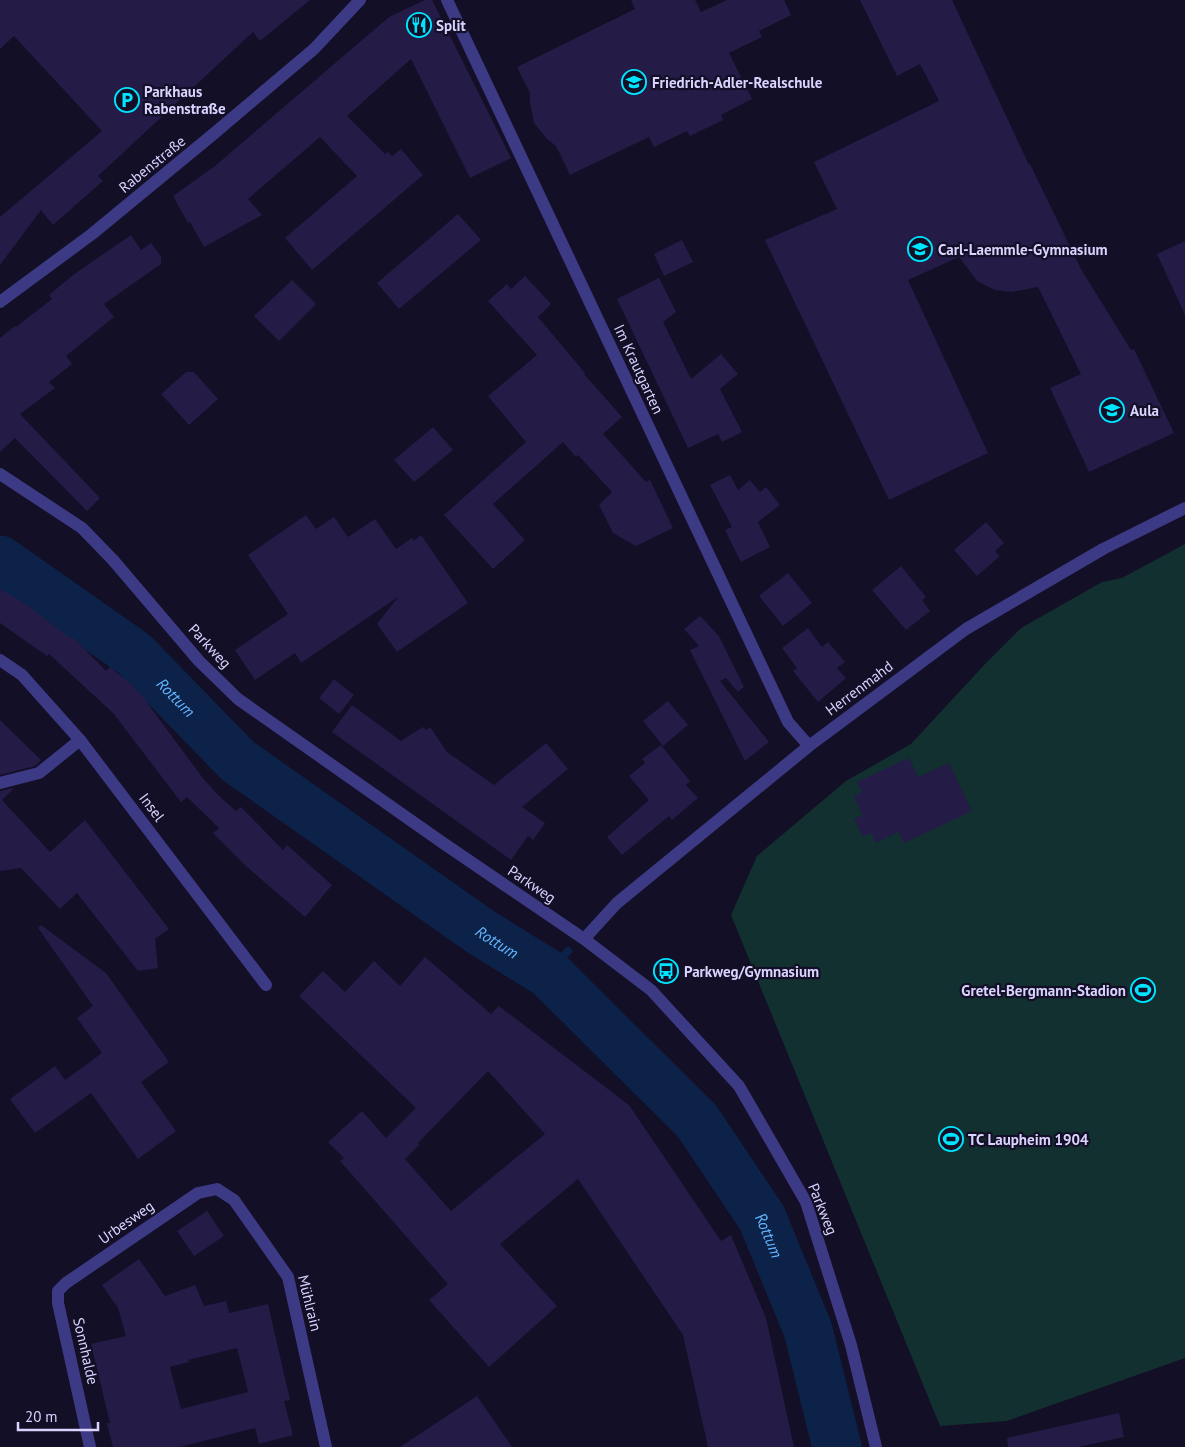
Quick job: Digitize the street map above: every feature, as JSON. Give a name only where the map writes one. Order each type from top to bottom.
[{"type":"street","name":"Rabenstraße","points":[[0,302],[92,234],[211,136],[314,49],[360,0]]},
{"type":"street","name":"Im Krautgarten","points":[[447,0],[788,722],[809,746]]},
{"type":"street","name":"Parkweg","points":[[0,474],[82,528],[113,560],[199,661],[238,699],[584,939],[651,990],[739,1086],[806,1202],[851,1345],[876,1447]]},
{"type":"street","name":"Herrenmahd","points":[[584,939],[617,903],[809,746],[966,628],[1103,549],[1185,508]]},
{"type":"street","name":"Insel","points":[[0,660],[22,676],[80,740],[266,985]]},
{"type":"street","points":[[0,783],[39,772],[80,740]]},
{"type":"street","name":"Urbesweg","points":[[58,1291],[66,1283],[198,1193],[217,1189]]},
{"type":"street","name":"Mühlrain","points":[[217,1189],[234,1200],[288,1277],[326,1447]]},
{"type":"street","name":"Sonnhalde","points":[[58,1291],[58,1302],[90,1447]]},
{"type":"green space","points":[[1185,544],[1185,1358],[1007,1421],[940,1426],[731,915],[757,856],[846,781],[911,744],[1021,628],[1102,582],[1122,578]]},
{"type":"building","name":"Parkhaus Rabenstraße","points":[[0,0],[310,0],[260,41],[253,32],[98,176],[103,181],[53,225],[41,210],[0,265],[0,217],[102,131],[14,36],[0,49]]},
{"type":"building","points":[[425,0],[432,0],[511,158],[470,178],[411,59],[347,116],[385,154],[388,152],[392,156],[401,149],[423,175],[312,270],[285,238],[357,176],[320,137],[248,199],[262,215],[204,247],[173,196],[215,166],[389,17]]},
{"type":"building","name":"Friedrich-Adler-Realschule","points":[[631,0],[695,0],[701,12],[727,0],[784,0],[791,15],[759,31],[762,37],[729,53],[752,99],[721,115],[723,120],[690,136],[687,131],[654,147],[649,137],[570,175],[556,146],[547,139],[534,123],[530,93],[517,67],[635,9]]},
{"type":"building","name":"Carl-Laemmle-Gymnasium","points":[[860,0],[952,0],[1029,165],[1081,269],[1131,350],[1134,349],[1174,433],[1089,472],[1050,388],[1081,374],[1038,287],[1012,292],[995,290],[977,281],[959,257],[908,280],[988,453],[889,500],[765,240],[837,209],[814,162],[939,101],[920,64],[897,76]]},
{"type":"building","points":[[458,214],[481,240],[399,309],[377,283]]},
{"type":"building","points":[[131,235],[141,250],[151,243],[161,256],[161,264],[104,304],[114,317],[66,356],[72,364],[49,382],[55,388],[20,414],[100,498],[87,511],[15,438],[0,452],[0,338],[52,299],[49,295],[73,275]]},
{"type":"building","points":[[682,240],[693,262],[664,276],[654,254]]},
{"type":"building","points":[[1185,241],[1185,315],[1157,254]]},
{"type":"building","points":[[525,276],[551,304],[538,317],[622,417],[603,434],[646,482],[650,480],[673,528],[636,546],[613,533],[599,505],[612,492],[578,455],[576,457],[563,442],[493,504],[525,540],[493,569],[444,515],[526,442],[488,396],[537,355],[488,301],[507,284],[511,289]]},
{"type":"building","points":[[659,278],[676,312],[663,322],[691,379],[721,354],[738,374],[720,389],[742,432],[722,442],[718,434],[688,448],[617,299]]},
{"type":"building","points":[[292,280],[316,304],[279,341],[254,316]]},
{"type":"building","points":[[186,372],[194,372],[218,399],[189,425],[161,394]]},
{"type":"building","points":[[433,427],[453,450],[414,482],[394,460]]},
{"type":"building","points":[[730,475],[738,490],[750,480],[760,492],[766,487],[780,505],[758,522],[770,547],[741,562],[725,530],[732,527],[710,485]]},
{"type":"building","points":[[306,515],[316,529],[334,517],[348,537],[375,519],[396,549],[412,538],[414,541],[421,535],[468,603],[397,652],[377,624],[398,597],[301,663],[295,653],[255,680],[235,650],[288,614],[248,555]]},
{"type":"building","points":[[986,522],[1004,543],[995,551],[1000,556],[977,576],[954,550]]},
{"type":"building","points":[[901,566],[926,597],[922,600],[930,611],[906,630],[872,590]]},
{"type":"building","points":[[788,573],[812,603],[783,626],[759,596]]},
{"type":"building","points":[[0,589],[27,605],[71,639],[73,637],[106,671],[110,667],[132,685],[217,794],[236,811],[241,807],[283,850],[287,845],[332,885],[305,917],[247,867],[213,833],[219,828],[187,797],[181,802],[113,713],[49,654],[47,656],[0,623]]},
{"type":"building","points":[[700,616],[719,636],[744,687],[738,692],[726,678],[720,681],[769,742],[745,761],[690,650],[699,646],[684,629]]},
{"type":"building","points":[[808,628],[822,647],[828,642],[845,662],[837,668],[846,678],[818,702],[793,671],[797,668],[782,648]]},
{"type":"building","points":[[334,679],[354,695],[339,714],[319,698]]},
{"type":"building","points":[[668,701],[688,725],[663,746],[643,721]]},
{"type":"building","points":[[352,705],[401,741],[423,727],[426,730],[430,727],[447,752],[494,785],[546,743],[568,769],[522,807],[545,823],[533,840],[528,836],[511,860],[332,732]]},
{"type":"building","points":[[0,720],[41,760],[35,766],[0,775]]},
{"type":"building","points":[[661,745],[690,781],[686,785],[698,798],[672,820],[669,816],[622,855],[607,837],[649,800],[629,776],[645,763],[642,759]]},
{"type":"building","points":[[909,758],[918,777],[949,763],[972,811],[904,843],[898,832],[876,843],[871,833],[863,837],[854,819],[862,815],[854,796],[862,792],[857,782]]},
{"type":"building","points":[[14,788],[2,800],[50,852],[85,820],[169,929],[155,939],[158,968],[138,971],[77,893],[60,909],[21,868],[0,871],[0,791]]},
{"type":"building","points":[[41,925],[106,973],[169,1062],[141,1082],[176,1131],[138,1159],[91,1093],[35,1133],[10,1099],[55,1066],[65,1080],[102,1053],[77,1018],[93,1006],[38,928]]},
{"type":"building","points":[[425,957],[491,1014],[499,1006],[629,1105],[721,1241],[731,1235],[766,1318],[794,1447],[708,1447],[683,1335],[578,1179],[500,1244],[557,1306],[489,1367],[429,1300],[448,1284],[340,1161],[344,1158],[328,1142],[362,1111],[386,1138],[416,1108],[299,996],[323,971],[345,992],[374,961],[400,986]],"holes":[[[488,1071],[545,1134],[451,1211],[405,1159],[419,1145],[418,1143]]]},
{"type":"building","points":[[207,1211],[224,1236],[194,1256],[177,1231]]},
{"type":"building","points":[[139,1259],[165,1296],[195,1285],[204,1306],[226,1301],[229,1313],[268,1304],[290,1400],[284,1401],[293,1435],[259,1444],[255,1428],[180,1447],[113,1447],[107,1423],[110,1423],[91,1344],[126,1336],[118,1308],[102,1285]],"holes":[[[237,1348],[248,1392],[181,1409],[170,1367],[189,1362],[188,1360]]]},
{"type":"building","points":[[477,1396],[512,1447],[400,1447]]},
{"type":"building","points":[[1119,1413],[1124,1437],[1078,1447],[1008,1447],[1007,1438]]},
{"type":"waterway","name":"Rottum","points":[[0,560],[134,654],[238,761],[481,932],[549,974],[697,1121],[762,1218],[808,1330],[837,1447]]},
{"type":"waterway","points":[[549,974],[568,951]]},
{"type":"place","name":"Split","points":[[419,25]]},
{"type":"place","name":"Friedrich-Adler-Realschule","points":[[634,82]]},
{"type":"place","name":"Parkhaus Rabenstraße","points":[[127,100]]},
{"type":"place","name":"Carl-Laemmle-Gymnasium","points":[[920,249]]},
{"type":"place","name":"Aula","points":[[1112,410]]},
{"type":"place","name":"Parkweg/Gymnasium","points":[[666,971]]},
{"type":"place","name":"Gretel-Bergmann-Stadion","points":[[1143,990]]},
{"type":"place","name":"TC Laupheim 1904","points":[[951,1139]]}]
